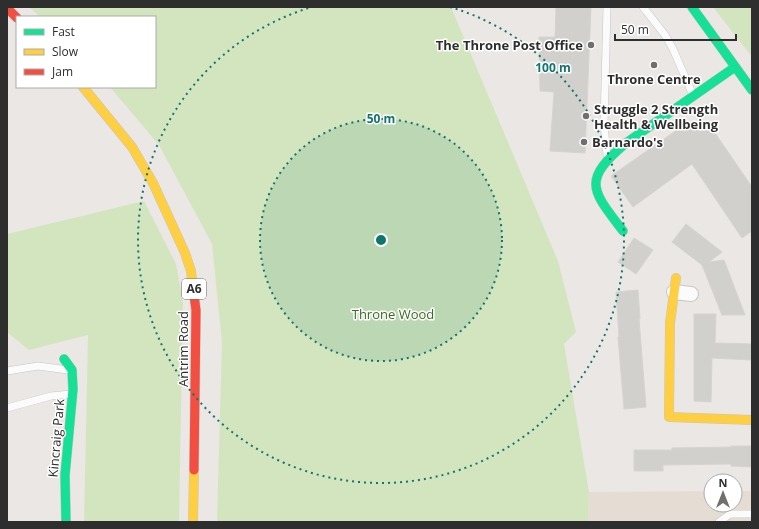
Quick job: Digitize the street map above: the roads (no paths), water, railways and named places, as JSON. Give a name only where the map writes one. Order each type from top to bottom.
[{"type":"street","points":[[692,7],[752,90]]},
{"type":"street","points":[[7,8],[16,17]]},
{"type":"street","points":[[623,231],[596,192],[595,183],[600,171],[608,159],[626,143],[735,67]]},
{"type":"street","name":"Antrim Road","points":[[84,88],[132,147],[153,183],[170,218],[191,271],[196,310],[193,522]]},
{"type":"street","points":[[676,278],[670,323],[669,418],[752,420]]},
{"type":"street","points":[[674,292],[691,294]]},
{"type":"street","points":[[64,359],[72,370]]},
{"type":"street","name":"Kincraig Park","points":[[66,522],[65,475],[72,394],[72,370]]},
{"type":"lane","points":[[607,7],[604,125],[608,159]]},
{"type":"lane","points":[[643,7],[665,35],[693,96]]},
{"type":"lane","points":[[7,371],[38,366],[72,370]]},
{"type":"lane","points":[[7,408],[51,396],[72,394]]},
{"type":"lane","points":[[719,522],[730,514],[752,514]]},
{"type":"place","name":"The Throne Post Office","points":[[591,45]]},
{"type":"place","name":"Throne Centre","points":[[654,65]]},
{"type":"place","name":"Struggle 2 Strength Health & Wellbeing","points":[[586,116]]},
{"type":"place","name":"Barnardo's","points":[[584,142]]},
{"type":"park label","name":"Throne Wood","points":[[393,314]]}]
